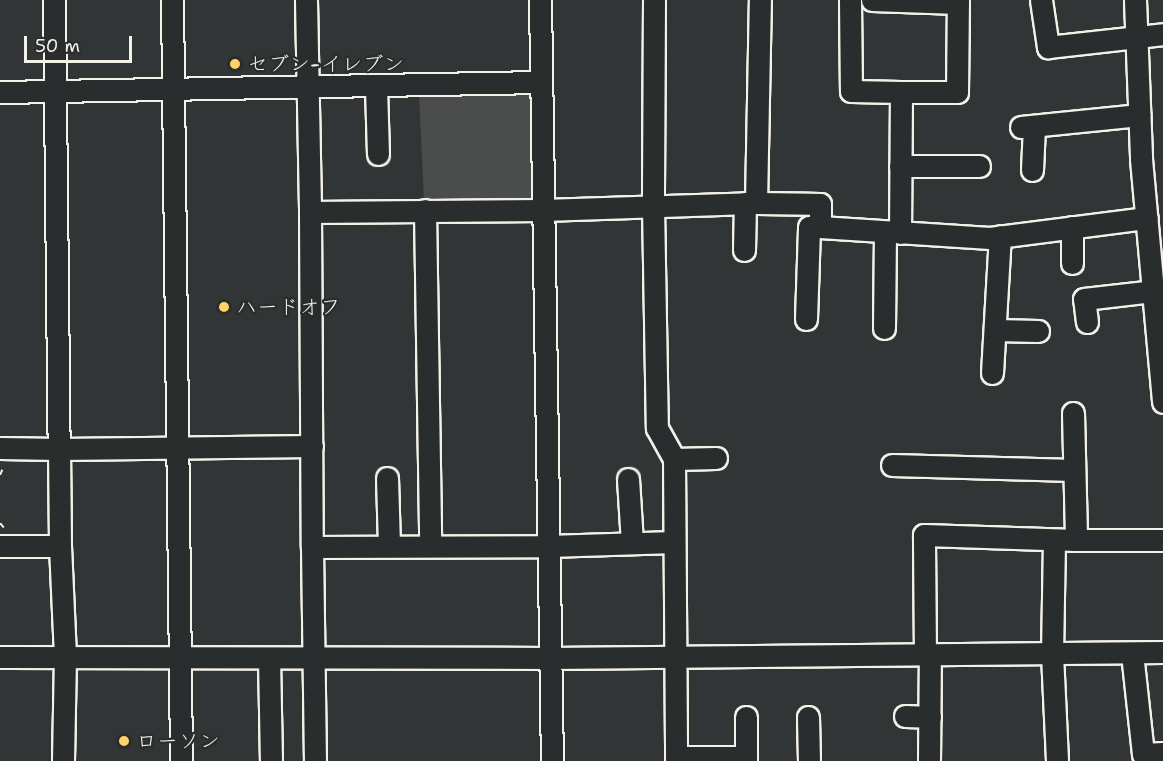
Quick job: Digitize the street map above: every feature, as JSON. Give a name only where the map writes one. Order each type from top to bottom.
[{"type":"street","points":[[54,0],[60,546],[65,656],[63,761]]},
{"type":"street","points":[[172,0],[181,761]]},
{"type":"street","points":[[306,0],[315,761]]},
{"type":"street","points":[[540,0],[552,761]]},
{"type":"street","points":[[654,0],[653,206],[657,428],[674,459],[676,759],[746,759],[746,717]]},
{"type":"street","points":[[744,250],[751,203],[760,0]]},
{"type":"street","points":[[850,0],[851,91],[957,92],[958,2],[872,0]]},
{"type":"street","points":[[1041,0],[1048,47],[1163,34]]},
{"type":"street","points":[[1122,0],[1135,0],[1139,115],[1154,291],[1161,344],[1163,402]]},
{"type":"street","points":[[0,92],[376,87],[541,82]]},
{"type":"street","points":[[376,87],[378,154]]},
{"type":"street","points":[[884,328],[882,284],[892,232],[900,166],[901,92]]},
{"type":"street","points":[[1032,170],[1028,126],[1139,115]]},
{"type":"street","points":[[900,166],[979,166]]},
{"type":"street","points":[[310,212],[543,210],[751,203],[820,204],[820,227]]},
{"type":"street","points":[[425,210],[430,545]]},
{"type":"street","points":[[806,319],[809,227],[1000,236],[1147,218]]},
{"type":"street","points":[[1072,227],[1072,262]]},
{"type":"street","points":[[992,373],[1000,236]]},
{"type":"street","points":[[1087,322],[1084,298],[1154,291]]},
{"type":"street","points":[[995,330],[1038,331]]},
{"type":"street","points":[[1073,413],[1076,540]]},
{"type":"street","points":[[0,448],[312,446]]},
{"type":"street","points":[[674,459],[716,458]]},
{"type":"street","points":[[892,465],[1074,470]]},
{"type":"street","points":[[387,478],[388,546]]},
{"type":"street","points":[[628,479],[632,543]]},
{"type":"street","points":[[929,761],[930,717],[924,535],[1054,540],[1163,540]]},
{"type":"street","points":[[1054,540],[1052,654],[1057,761]]},
{"type":"street","points":[[312,547],[548,546],[674,542]]},
{"type":"street","points":[[0,546],[60,546]]},
{"type":"street","points":[[0,657],[550,658],[1163,652]]},
{"type":"street","points":[[1132,653],[1143,754],[1163,753]]},
{"type":"street","points":[[269,658],[271,760]]},
{"type":"street","points":[[905,716],[930,717]]},
{"type":"street","points":[[808,717],[808,761]]},
{"type":"shaded area","points":[[536,91],[534,199],[424,201],[419,94]]},
{"type":"place","name":"セブン-イレブン","points":[[235,64]]},
{"type":"place","name":"ハードオフ","points":[[224,307]]},
{"type":"place","name":"ローソン","points":[[124,741]]}]
